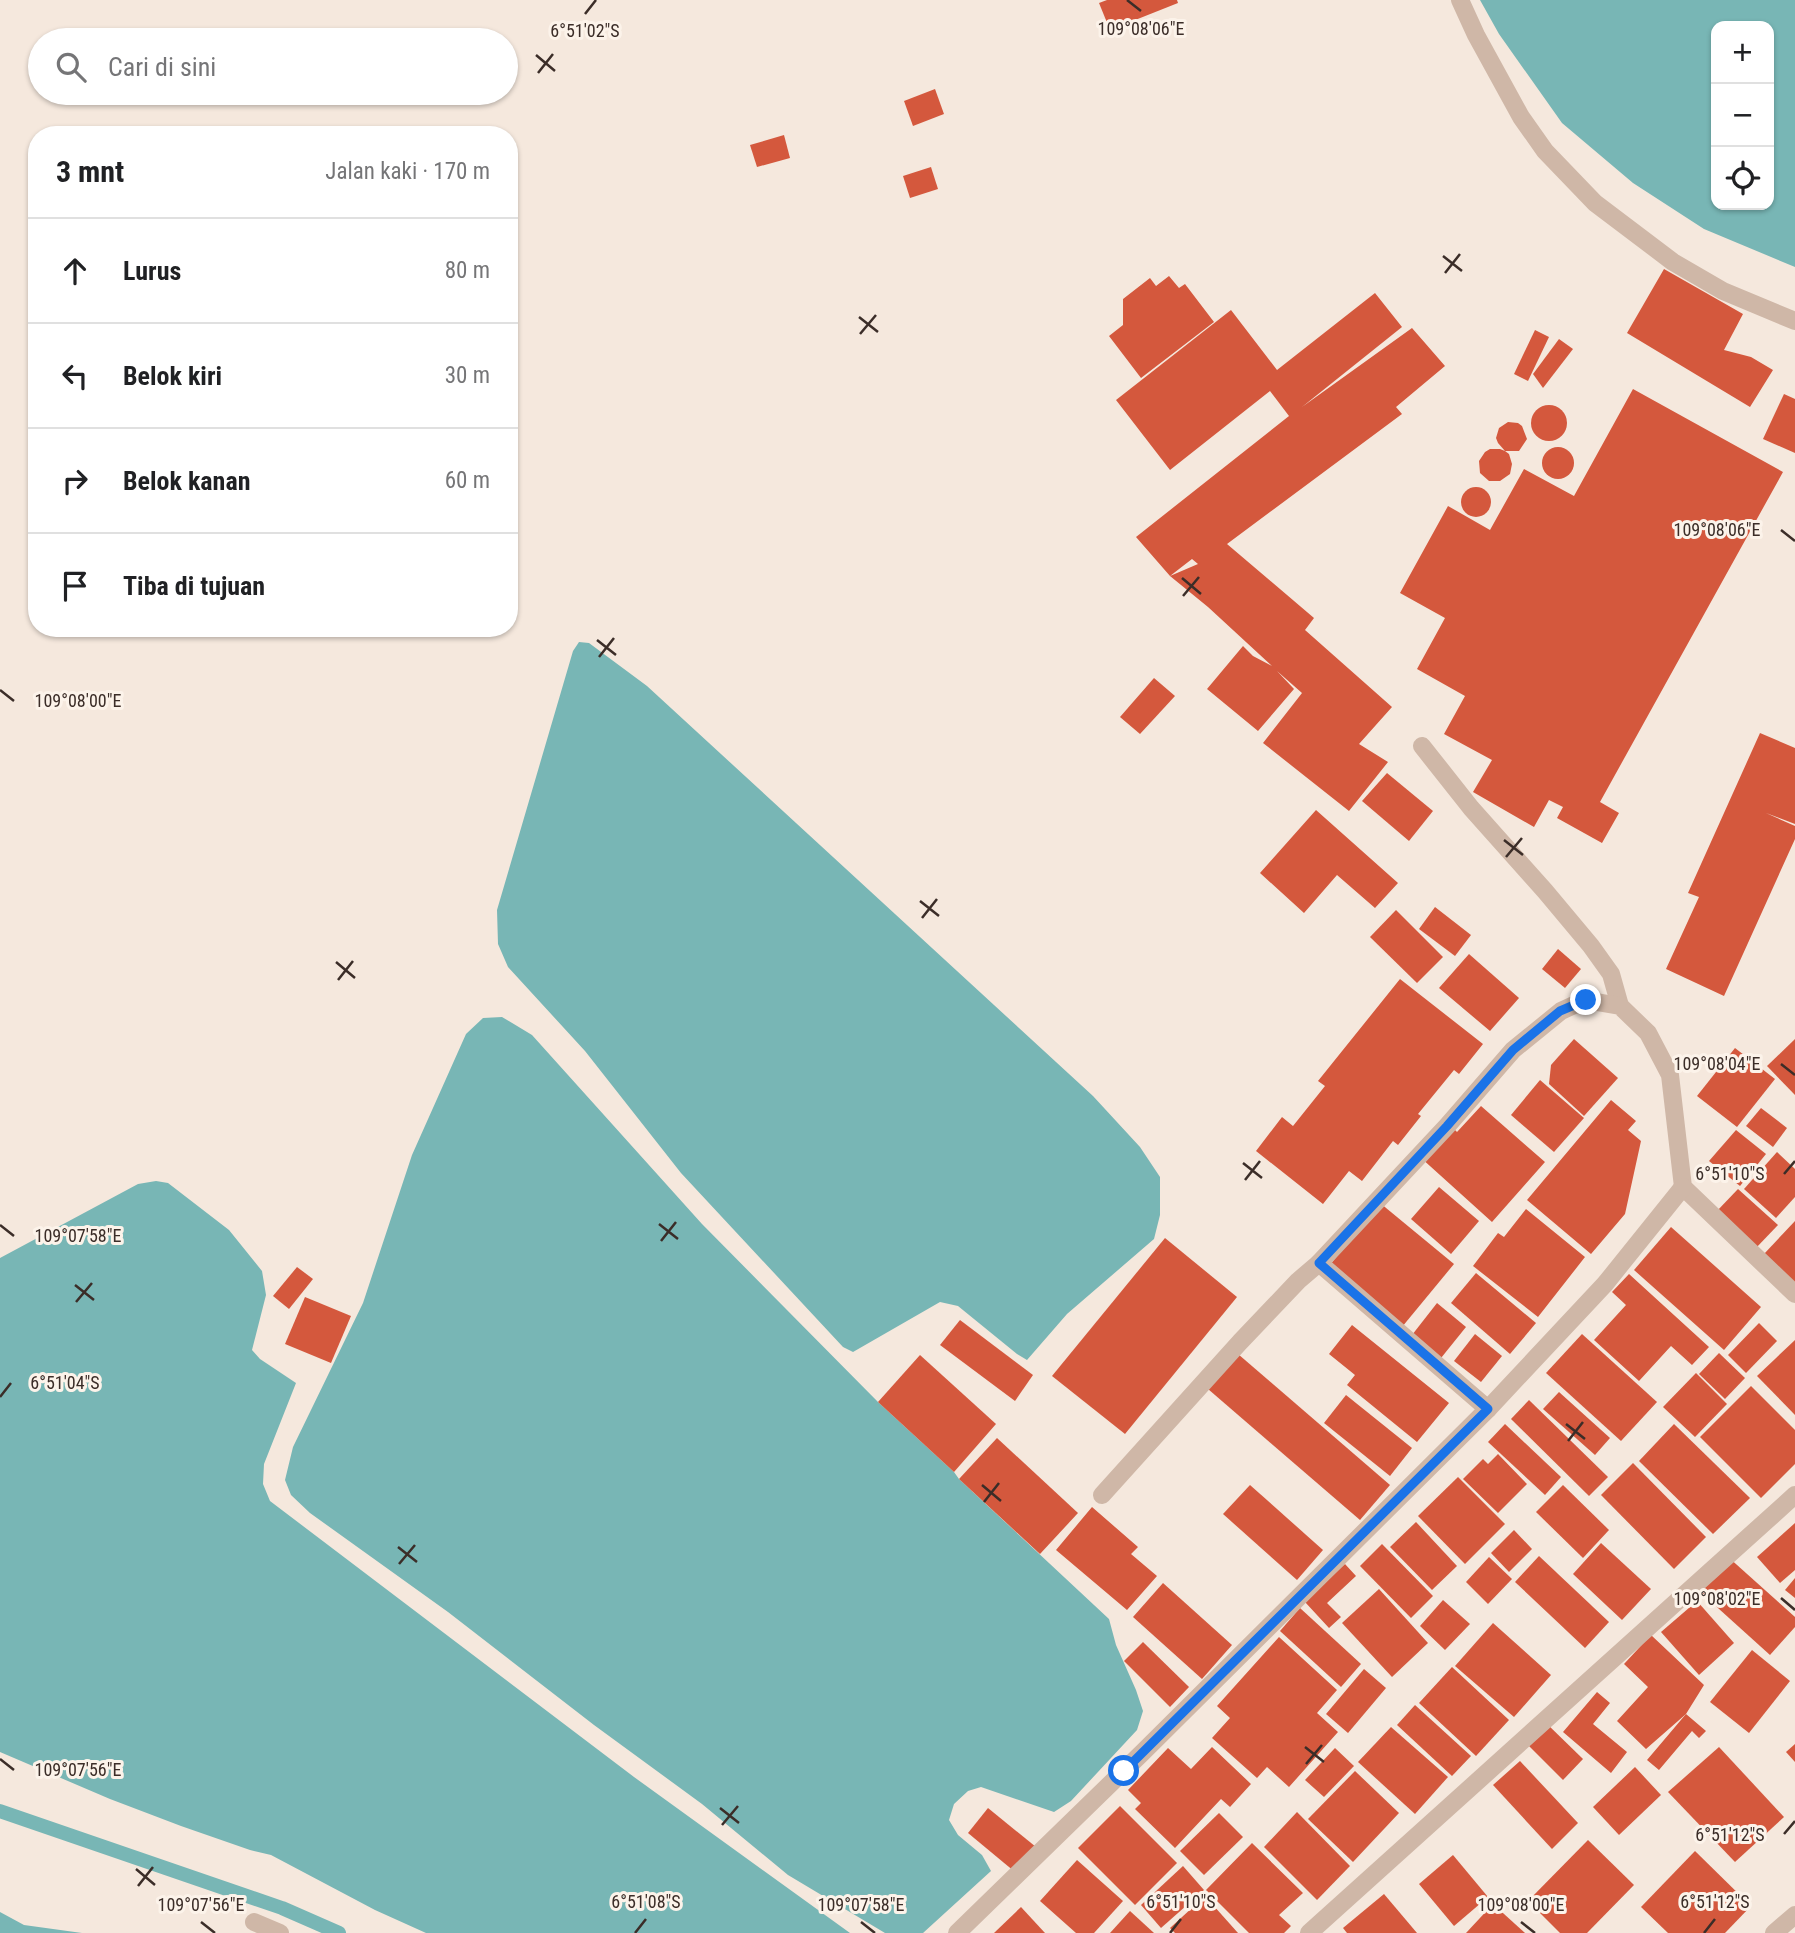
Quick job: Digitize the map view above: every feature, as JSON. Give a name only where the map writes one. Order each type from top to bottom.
[{"type":"street","points":[[1460,0],[1521,117],[1545,151],[1595,203],[1674,262],[1723,291],[1795,321]]},
{"type":"street","points":[[1422,746],[1591,946],[1611,974],[1620,1006],[1648,1034],[1670,1075],[1683,1187],[1795,1294]]},
{"type":"street","points":[[1102,1495],[1240,1342],[1298,1281],[1319,1263],[1447,1126],[1513,1050],[1560,1011],[1586,1000],[1620,1006]]},
{"type":"street","points":[[957,1933],[1488,1409],[1605,1284],[1683,1187]]},
{"type":"street","points":[[1319,1263],[1488,1409]]},
{"type":"street","points":[[1309,1933],[1795,1495]]},
{"type":"street","points":[[1774,1933],[1795,1915]]},
{"type":"street","points":[[254,1922],[280,1933]]},
{"type":"water","points":[[1480,0],[1795,0],[1795,267],[1704,229],[1633,183],[1562,123],[1499,34]]},
{"type":"water","points":[[579,642],[589,643],[647,686],[1093,1096],[1140,1147],[1160,1177],[1160,1215],[1154,1239],[1067,1314],[1027,1360],[958,1306],[940,1302],[853,1352],[843,1347],[681,1173],[585,1051],[508,967],[498,944],[497,910],[573,651]]},
{"type":"water","points":[[502,1017],[532,1035],[702,1224],[878,1402],[1109,1619],[1116,1645],[1143,1711],[1137,1730],[1071,1801],[1054,1812],[981,1787],[968,1791],[954,1804],[949,1820],[958,1835],[982,1855],[991,1871],[923,1933],[885,1933],[788,1875],[702,1804],[594,1725],[448,1612],[310,1513],[291,1495],[285,1480],[293,1447],[363,1303],[412,1155],[466,1034],[483,1018]]},
{"type":"water","points":[[156,1181],[168,1183],[229,1230],[262,1271],[266,1295],[252,1350],[260,1359],[296,1383],[264,1464],[263,1484],[270,1501],[634,1777],[850,1933],[426,1933],[375,1910],[271,1855],[181,1826],[0,1752],[0,1258],[138,1184]]},
{"type":"water","points":[[0,1912],[24,1925],[82,1933],[0,1933]]},
{"type":"building","points":[[1107,0],[1177,0],[1178,3],[1110,30],[1099,3]]},
{"type":"building","points":[[935,89],[944,114],[913,126],[904,101]]},
{"type":"building","points":[[784,135],[790,158],[757,167],[750,145]]},
{"type":"building","points":[[931,167],[938,189],[910,198],[903,176]]},
{"type":"building","points":[[1664,269],[1743,314],[1724,350],[1751,357],[1773,370],[1750,407],[1627,333]]},
{"type":"building","points":[[1169,276],[1179,288],[1185,284],[1214,322],[1141,378],[1109,336],[1123,325],[1123,299],[1150,278],[1156,286]]},
{"type":"building","points":[[1375,293],[1402,327],[1302,407],[1412,328],[1445,366],[1396,407],[1402,414],[1227,544],[1314,618],[1305,630],[1392,707],[1359,744],[1388,762],[1349,811],[1263,743],[1302,693],[1277,671],[1294,689],[1258,731],[1207,689],[1243,646],[1253,656],[1272,666],[1170,576],[1136,537],[1289,416],[1270,391],[1170,470],[1116,400],[1231,310],[1277,370]],"holes":[[[1192,559],[1198,564],[1170,576]]]},
{"type":"building","points":[[1535,330],[1549,337],[1528,381],[1514,374]]},
{"type":"building","points":[[1559,339],[1573,349],[1543,388],[1533,374]]},
{"type":"building","points":[[1633,389],[1783,472],[1600,802],[1619,813],[1602,843],[1557,818],[1563,807],[1549,800],[1534,827],[1473,792],[1492,760],[1444,734],[1465,696],[1417,669],[1445,618],[1400,593],[1448,506],[1490,530],[1524,469],[1574,496]]},
{"type":"building","points":[[1784,394],[1795,399],[1795,453],[1763,439]]},
{"type":"building","points":[[1549,405],[1562,410],[1567,423],[1562,436],[1549,441],[1536,436],[1531,423],[1536,410]]},
{"type":"building","points":[[1508,422],[1518,423],[1527,439],[1519,451],[1505,451],[1496,438],[1499,428]]},
{"type":"building","points":[[1558,447],[1570,451],[1574,463],[1570,475],[1558,479],[1546,475],[1542,463],[1546,451]]},
{"type":"building","points":[[1490,449],[1505,451],[1512,464],[1510,474],[1500,481],[1489,481],[1480,473],[1479,461]]},
{"type":"building","points":[[1476,487],[1482,488],[1490,496],[1490,508],[1482,516],[1476,517],[1470,516],[1462,508],[1461,502],[1462,496],[1470,488]]},
{"type":"building","points":[[1154,678],[1175,696],[1140,734],[1120,717]]},
{"type":"building","points":[[1760,733],[1795,748],[1795,824],[1766,813],[1795,826],[1795,839],[1724,996],[1666,969],[1699,897],[1688,893]]},
{"type":"building","points":[[1387,773],[1433,811],[1409,841],[1362,801]]},
{"type":"building","points":[[1316,810],[1398,883],[1375,908],[1337,875],[1304,913],[1260,873]]},
{"type":"building","points":[[1435,907],[1471,935],[1455,956],[1419,929]]},
{"type":"building","points":[[1396,910],[1443,957],[1417,983],[1370,937]]},
{"type":"building","points":[[1558,949],[1581,969],[1565,988],[1542,969]]},
{"type":"building","points":[[1469,954],[1519,998],[1490,1031],[1439,988]]},
{"type":"building","points":[[1400,979],[1483,1044],[1459,1074],[1454,1070],[1418,1114],[1421,1116],[1398,1145],[1393,1141],[1362,1181],[1349,1171],[1323,1204],[1256,1151],[1282,1117],[1293,1126],[1325,1086],[1318,1081]]},
{"type":"building","points":[[1574,1039],[1618,1078],[1584,1116],[1549,1084],[1551,1065]]},
{"type":"building","points":[[1795,1039],[1795,1095],[1767,1066]]},
{"type":"building","points":[[1735,1048],[1775,1079],[1737,1127],[1697,1096]]},
{"type":"building","points":[[1540,1080],[1584,1118],[1554,1152],[1511,1115]]},
{"type":"building","points":[[1611,1100],[1636,1121],[1628,1130],[1641,1141],[1625,1214],[1591,1254],[1527,1200]]},
{"type":"building","points":[[1481,1106],[1545,1162],[1492,1222],[1420,1157],[1449,1124],[1457,1132]]},
{"type":"building","points":[[1761,1108],[1787,1128],[1773,1147],[1746,1126]]},
{"type":"building","points":[[1736,1130],[1766,1154],[1740,1186],[1709,1161]]},
{"type":"building","points":[[1777,1152],[1795,1169],[1795,1197],[1776,1218],[1744,1189]]},
{"type":"building","points":[[1439,1187],[1479,1221],[1451,1254],[1411,1219]]},
{"type":"building","points":[[1738,1189],[1778,1225],[1755,1249],[1716,1212]]},
{"type":"building","points":[[1380,1203],[1454,1264],[1402,1327],[1329,1266]]},
{"type":"building","points":[[1526,1209],[1585,1257],[1538,1317],[1473,1266],[1498,1233],[1504,1237]]},
{"type":"building","points":[[1795,1221],[1795,1284],[1764,1254]]},
{"type":"building","points":[[1671,1227],[1761,1307],[1724,1350],[1634,1270]]},
{"type":"building","points":[[1165,1238],[1237,1297],[1125,1434],[1052,1376]]},
{"type":"building","points":[[297,1267],[313,1279],[289,1309],[273,1296]]},
{"type":"building","points":[[1476,1273],[1536,1323],[1510,1354],[1451,1303]]},
{"type":"building","points":[[1629,1274],[1709,1347],[1692,1365],[1671,1346],[1639,1381],[1594,1340],[1626,1305],[1612,1292]]},
{"type":"building","points":[[305,1297],[351,1316],[331,1363],[285,1344]]},
{"type":"building","points":[[1437,1303],[1466,1327],[1441,1358],[1412,1335]]},
{"type":"building","points":[[960,1320],[1033,1375],[1015,1401],[940,1345]]},
{"type":"building","points":[[1759,1323],[1777,1341],[1746,1373],[1728,1355]]},
{"type":"building","points":[[1352,1325],[1449,1403],[1417,1442],[1347,1385],[1355,1375],[1329,1354]]},
{"type":"building","points":[[1475,1334],[1502,1356],[1481,1382],[1454,1361]]},
{"type":"building","points":[[1582,1334],[1657,1402],[1621,1441],[1546,1373]]},
{"type":"building","points":[[1795,1340],[1795,1415],[1757,1376]]},
{"type":"building","points":[[1719,1353],[1745,1378],[1725,1399],[1699,1374]]},
{"type":"building","points":[[1238,1354],[1390,1485],[1360,1520],[1208,1389]]},
{"type":"building","points":[[920,1355],[996,1424],[954,1472],[878,1402]]},
{"type":"building","points":[[1696,1373],[1727,1404],[1695,1437],[1663,1407]]},
{"type":"building","points":[[1751,1386],[1795,1430],[1795,1464],[1761,1498],[1700,1437]]},
{"type":"building","points":[[1559,1392],[1610,1438],[1595,1455],[1543,1409]]},
{"type":"building","points":[[1346,1395],[1412,1448],[1390,1476],[1324,1423]]},
{"type":"building","points":[[1529,1400],[1608,1477],[1589,1496],[1511,1419]]},
{"type":"building","points":[[1505,1424],[1561,1477],[1545,1495],[1488,1442]]},
{"type":"building","points":[[1674,1424],[1750,1498],[1713,1534],[1639,1461]]},
{"type":"building","points":[[997,1438],[1078,1513],[1040,1554],[959,1479]]},
{"type":"building","points":[[1498,1454],[1527,1484],[1498,1513],[1463,1479],[1483,1459],[1488,1464]]},
{"type":"building","points":[[1633,1463],[1706,1537],[1674,1569],[1601,1495]]},
{"type":"building","points":[[1458,1477],[1505,1524],[1465,1564],[1418,1516]]},
{"type":"building","points":[[1250,1485],[1323,1550],[1297,1580],[1223,1514]]},
{"type":"building","points":[[1563,1485],[1609,1530],[1583,1558],[1536,1512]]},
{"type":"building","points":[[1092,1507],[1138,1547],[1131,1554],[1157,1576],[1127,1610],[1056,1550]]},
{"type":"building","points":[[1416,1522],[1457,1566],[1432,1590],[1390,1547]]},
{"type":"building","points":[[1795,1523],[1795,1570],[1780,1583],[1757,1557]]},
{"type":"building","points":[[1514,1530],[1532,1549],[1509,1572],[1491,1553]]},
{"type":"building","points":[[1601,1543],[1651,1589],[1622,1620],[1573,1574]]},
{"type":"building","points":[[1382,1544],[1433,1596],[1411,1618],[1360,1566]]},
{"type":"building","points":[[1539,1556],[1609,1622],[1585,1648],[1515,1582]]},
{"type":"building","points":[[1727,1556],[1795,1617],[1795,1627],[1770,1655],[1698,1590]]},
{"type":"building","points":[[1489,1557],[1512,1579],[1488,1604],[1466,1582]]},
{"type":"building","points":[[1345,1564],[1356,1576],[1327,1603],[1341,1617],[1329,1628],[1305,1602]]},
{"type":"building","points":[[1795,1578],[1795,1598],[1785,1590]]},
{"type":"building","points":[[1163,1583],[1232,1645],[1202,1679],[1133,1617]]},
{"type":"building","points":[[1379,1589],[1428,1643],[1392,1677],[1342,1623]]},
{"type":"building","points":[[1443,1600],[1470,1624],[1445,1650],[1420,1626]]},
{"type":"building","points":[[1697,1601],[1734,1643],[1699,1675],[1661,1632]]},
{"type":"building","points":[[1300,1608],[1361,1664],[1341,1687],[1280,1631]]},
{"type":"building","points":[[1493,1623],[1551,1675],[1514,1717],[1455,1666]]},
{"type":"building","points":[[1651,1635],[1704,1685],[1686,1714],[1646,1749],[1617,1721],[1648,1687],[1624,1664]]},
{"type":"building","points":[[1279,1637],[1337,1690],[1317,1713],[1338,1732],[1289,1787],[1267,1767],[1257,1778],[1212,1738],[1230,1718],[1217,1706]]},
{"type":"building","points":[[1143,1642],[1189,1687],[1170,1707],[1124,1661]]},
{"type":"building","points":[[1752,1650],[1790,1681],[1749,1733],[1710,1702]]},
{"type":"building","points":[[1452,1667],[1509,1720],[1476,1756],[1419,1703]]},
{"type":"building","points":[[1364,1669],[1386,1688],[1348,1733],[1326,1714]]},
{"type":"building","points":[[1597,1692],[1610,1703],[1593,1724],[1627,1752],[1611,1773],[1563,1732]]},
{"type":"building","points":[[1415,1705],[1471,1756],[1452,1776],[1397,1725]]},
{"type":"building","points":[[1686,1714],[1706,1731],[1699,1738],[1692,1731],[1659,1770],[1647,1760]]},
{"type":"building","points":[[1544,1721],[1583,1759],[1563,1780],[1525,1742]]},
{"type":"building","points":[[1391,1727],[1448,1777],[1415,1814],[1358,1762]]},
{"type":"building","points":[[1795,1744],[1795,1762],[1786,1752]]},
{"type":"building","points":[[1212,1747],[1251,1784],[1230,1807],[1221,1799],[1175,1848],[1135,1809],[1141,1803],[1128,1790],[1168,1748],[1191,1769]]},
{"type":"building","points":[[1719,1747],[1784,1817],[1735,1862],[1668,1792]]},
{"type":"building","points":[[1335,1748],[1354,1766],[1324,1797],[1305,1780]]},
{"type":"building","points":[[1520,1761],[1578,1823],[1552,1849],[1493,1785]]},
{"type":"building","points":[[1635,1767],[1661,1795],[1619,1835],[1593,1807]]},
{"type":"building","points":[[1355,1771],[1399,1813],[1353,1862],[1308,1819]]},
{"type":"building","points":[[1120,1806],[1177,1863],[1135,1905],[1078,1848]]},
{"type":"building","points":[[988,1808],[1036,1847],[1015,1872],[968,1833]]},
{"type":"building","points":[[1297,1812],[1350,1866],[1317,1900],[1264,1847]]},
{"type":"building","points":[[1219,1813],[1243,1837],[1204,1875],[1180,1851]]},
{"type":"building","points":[[1588,1840],[1634,1885],[1587,1933],[1560,1933],[1528,1901]]},
{"type":"building","points":[[1252,1843],[1303,1893],[1279,1915],[1291,1926],[1284,1933],[1249,1933],[1206,1890]]},
{"type":"building","points":[[1695,1851],[1751,1906],[1725,1933],[1668,1933],[1641,1907]]},
{"type":"building","points":[[1453,1855],[1488,1897],[1454,1926],[1419,1884]]},
{"type":"building","points":[[1077,1860],[1123,1901],[1094,1933],[1076,1933],[1040,1901]]},
{"type":"building","points":[[1183,1866],[1204,1890],[1161,1928],[1141,1905]]},
{"type":"building","points":[[1384,1894],[1417,1933],[1347,1933],[1343,1928]]},
{"type":"building","points":[[1205,1896],[1238,1933],[1175,1933],[1170,1928]]},
{"type":"building","points":[[1493,1904],[1525,1933],[1466,1933]]},
{"type":"building","points":[[1021,1907],[1045,1933],[994,1933]]},
{"type":"building","points":[[1130,1911],[1154,1933],[1110,1933]]},
{"type":"waterway","points":[[0,1811],[282,1908],[339,1933]]},
{"type":"route","points":[[1124,1771],[1488,1409],[1319,1263],[1447,1126],[1513,1050],[1560,1011],[1586,1000]]}]
